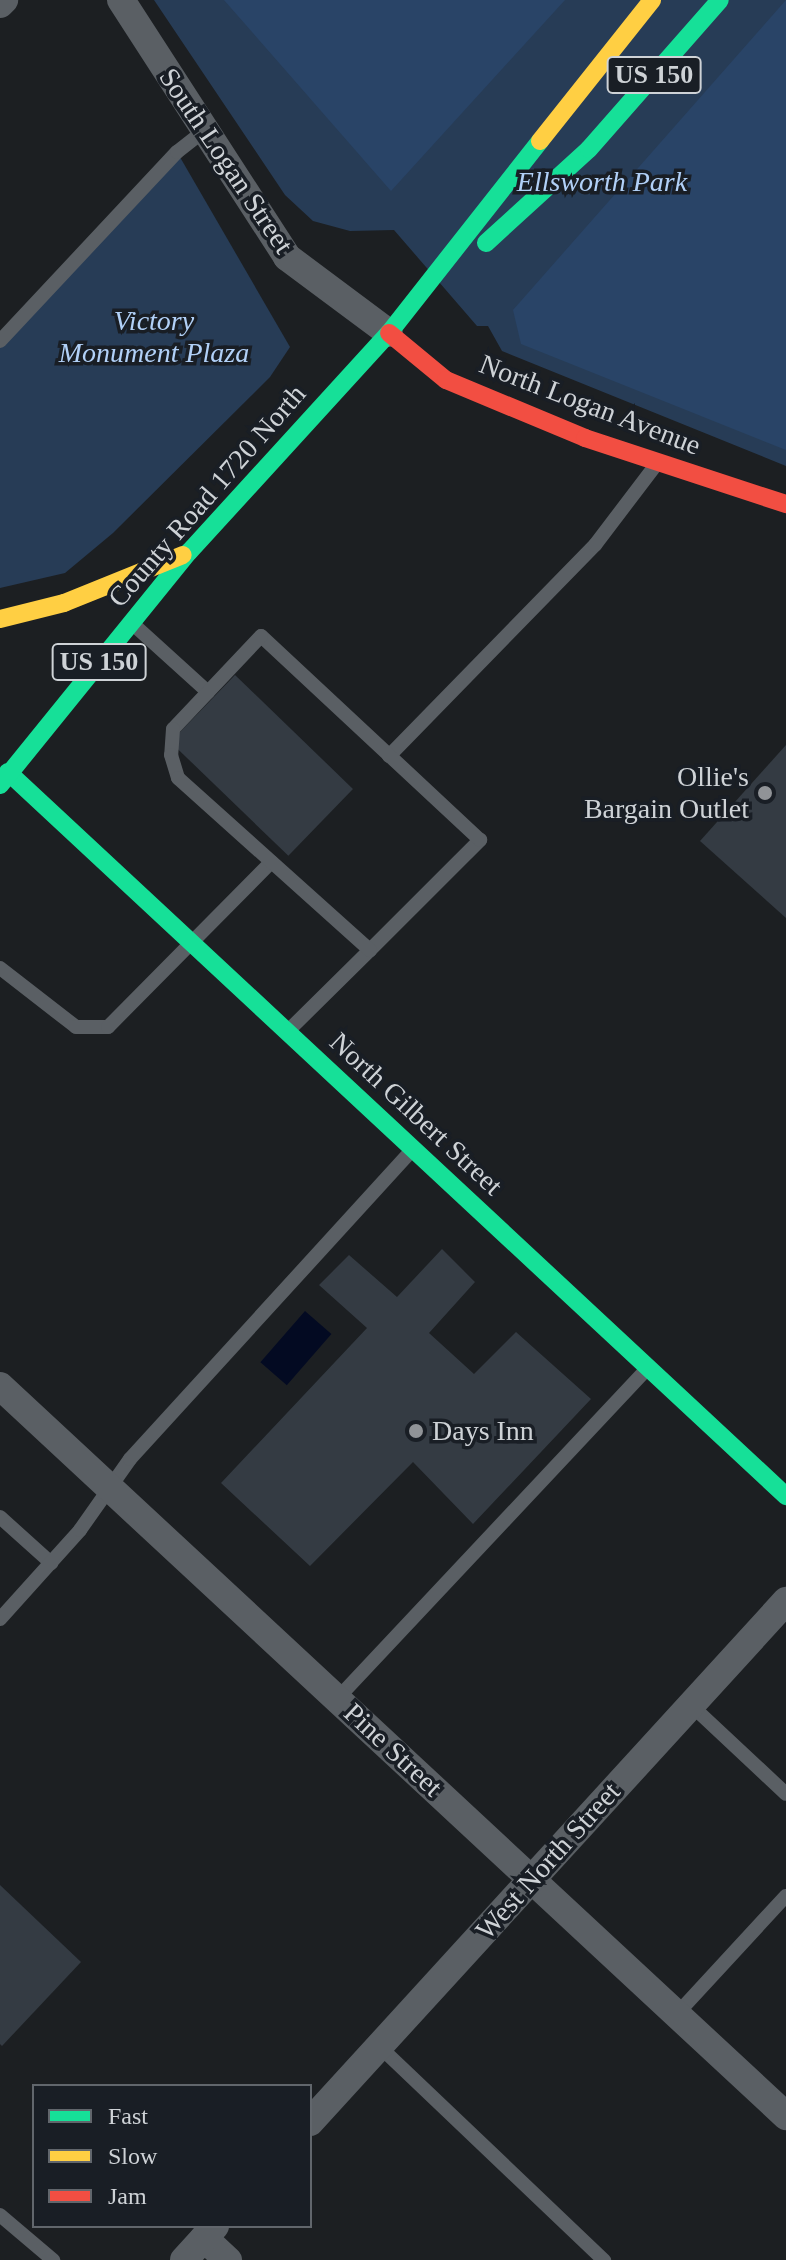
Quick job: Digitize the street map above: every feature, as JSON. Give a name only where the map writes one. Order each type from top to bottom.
[{"type":"main road","name":"County Road 1720 North","points":[[2,774],[189,552],[389,333],[652,0]]},
{"type":"main road","name":"County Road 1720 North","points":[[389,333],[589,149],[720,0]]},
{"type":"main road","name":"North Logan Avenue","points":[[389,333],[446,380],[657,462],[786,504]]},
{"type":"main road","points":[[0,619],[64,603],[189,552]]},
{"type":"main road","name":"North Gilbert Street","points":[[2,774],[193,944],[786,1496]]},
{"type":"street","name":"South Logan Street","points":[[121,0],[287,257],[389,333]]},
{"type":"street","name":"Pine Street","points":[[0,1386],[108,1483],[786,2116]]},
{"type":"street","name":"West North Street","points":[[312,2120],[786,1601]]},
{"type":"street","points":[[184,2260],[209,2232],[228,2260]]},
{"type":"lane","points":[[0,341],[177,152],[204,131]]},
{"type":"lane","points":[[389,756],[595,545],[657,462]]},
{"type":"lane","points":[[131,623],[208,692]]},
{"type":"lane","points":[[287,1032],[370,950],[480,840],[261,636],[173,729],[171,755],[178,778],[370,950]]},
{"type":"lane","points":[[0,968],[76,1027],[108,1027],[271,862]]},
{"type":"lane","points":[[0,1619],[80,1530],[108,1483],[413,1149]]},
{"type":"lane","points":[[337,1699],[648,1368]]},
{"type":"lane","points":[[0,1517],[51,1563]]},
{"type":"lane","points":[[691,1705],[786,1794]]},
{"type":"lane","points":[[676,2015],[786,1896]]},
{"type":"lane","points":[[379,2046],[604,2260]]},
{"type":"lane","points":[[0,2215],[53,2260]]},
{"type":"green space","name":"Ellsworth Park","points":[[154,0],[786,0],[786,466],[502,351],[488,326],[477,326],[394,230],[350,231],[313,221],[285,195]]},
{"type":"green space","name":"Victory Monument Plaza","points":[[177,152],[290,347],[270,377],[113,533],[65,573],[0,588],[0,341]]},
{"type":"shaded area","points":[[224,0],[565,0],[391,191]]},
{"type":"shaded area","points":[[786,0],[786,450],[521,344],[513,310]]},
{"type":"shaded area","points":[[305,1311],[331,1334],[287,1385],[260,1362]]},
{"type":"building","points":[[235,675],[353,789],[288,856],[170,742]]},
{"type":"building","name":"Ollie's Bargain Outlet","points":[[786,745],[786,918],[700,841]]},
{"type":"building","name":"Days Inn","points":[[442,1249],[475,1282],[429,1333],[474,1374],[516,1332],[591,1399],[473,1524],[413,1462],[310,1566],[221,1483],[367,1328],[319,1285],[349,1255],[397,1297]]},
{"type":"building","points":[[0,1885],[81,1962],[2,2046],[0,2044]]},
{"type":"traffic: fast","points":[[486,243],[589,149],[720,0]]},
{"type":"traffic: fast","points":[[0,785],[189,552],[389,333],[540,141]]},
{"type":"traffic: fast","points":[[8,772],[786,1496]]},
{"type":"traffic: slow","points":[[540,141],[652,0]]},
{"type":"traffic: slow","points":[[0,619],[64,603],[183,555]]},
{"type":"traffic: jam","points":[[389,333],[446,380],[585,438],[786,504]]},
{"type":"place","name":"Ollie's Bargain Outlet","points":[[765,793]]},
{"type":"place","name":"Days Inn","points":[[416,1431]]}]
